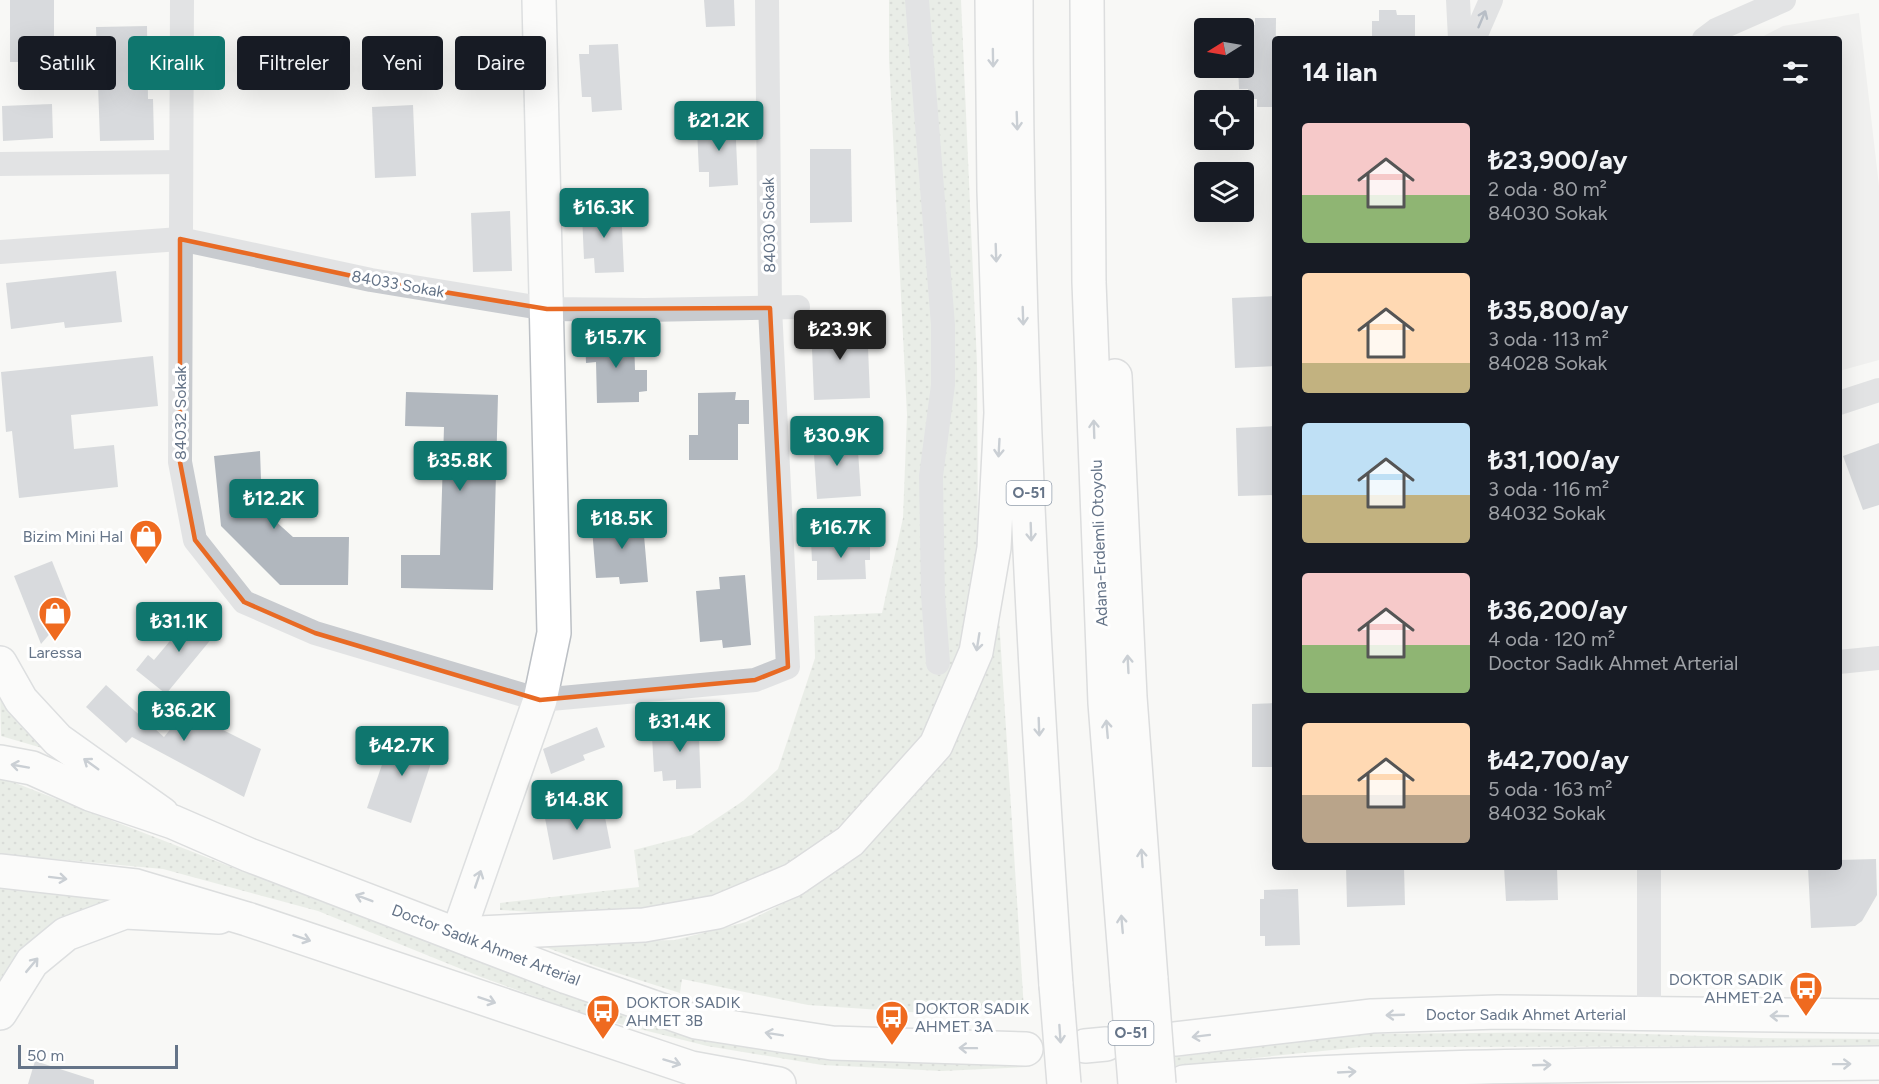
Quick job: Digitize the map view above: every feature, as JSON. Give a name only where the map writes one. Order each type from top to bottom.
[{"type":"main road","points":[[538,0],[554,633],[540,700],[458,934],[644,925],[717,912],[793,880],[850,840],[936,745],[976,652],[994,548],[1001,413],[994,191],[992,0]]},
{"type":"main road","name":"O-51","points":[[1016,0],[1026,427],[1040,747],[1064,1084]]},
{"type":"main road","name":"Adana-Erdemli Otoyolu","points":[[1087,0],[1089,282],[1105,703],[1139,980],[1135,1084]]},
{"type":"main road","points":[[1106,0],[1110,264],[1130,697],[1139,980],[1172,1083],[1364,1071],[1556,1065],[1879,1064]]},
{"type":"main road","points":[[0,663],[21,700],[58,740],[173,822]]},
{"type":"main road","name":"Doctor Sadık Ahmet Arterial","points":[[0,762],[32,768],[90,794],[173,822],[249,855],[567,977],[696,1022],[832,1043],[1026,1049]]},
{"type":"main road","points":[[0,871],[136,886],[247,919],[691,1068],[779,1084]]},
{"type":"main road","points":[[0,1014],[32,962],[66,934],[125,912],[247,919]]},
{"type":"main road","name":"Doctor Sadık Ahmet Arterial","points":[[1175,1039],[1372,1016],[1498,1012],[1879,1016]]},
{"type":"street","name":"84032 Sokak","points":[[182,0],[180,462],[195,540],[244,602],[315,633],[540,700]]},
{"type":"street","name":"84030 Sokak","points":[[540,700],[755,680],[788,667],[770,308],[767,0]]},
{"type":"street","points":[[917,0],[944,325],[943,385],[931,476],[933,595],[938,663]]},
{"type":"street","points":[[1458,0],[1460,36]]},
{"type":"street","points":[[1475,36],[1491,0]]},
{"type":"street","points":[[1708,36],[1716,30],[1784,0]]},
{"type":"street","points":[[0,164],[181,162]]},
{"type":"street","name":"84033 Sokak","points":[[0,252],[180,239],[371,280],[547,309],[798,307]]},
{"type":"street","points":[[1842,402],[1879,390]]},
{"type":"street","points":[[1842,662],[1879,658]]},
{"type":"street","points":[[1649,870],[1649,1015]]},
{"type":"highlighted area","points":[[180,239],[371,280],[547,309],[770,308],[788,667],[755,680],[540,700],[315,633],[244,602],[195,540],[180,462]]},
{"type":"shaded area","points":[[889,0],[961,0],[977,364],[978,551],[957,670],[931,729],[884,786],[827,837],[779,870],[717,894],[657,910],[587,915],[500,910],[500,903],[639,887],[634,850],[692,835],[743,801],[778,769],[815,658],[814,616],[882,613],[903,518],[907,415],[889,58]]},
{"type":"shaded area","points":[[1859,13],[1879,186],[1879,360],[1842,370],[1842,36],[1764,36],[1783,26]]},
{"type":"shaded area","points":[[999,619],[1024,1010],[924,1013],[808,1005],[682,979],[680,993],[595,966],[535,943],[675,940],[746,922],[808,891],[879,833],[930,777],[970,712]]},
{"type":"shaded area","points":[[0,688],[49,750],[1,736]]},
{"type":"shaded area","points":[[0,777],[322,902],[595,1004],[1026,1053],[1027,1067],[942,1071],[822,1065],[707,1046],[592,1017],[481,977],[318,911],[163,869],[0,854]]},
{"type":"shaded area","points":[[0,889],[70,891],[120,900],[0,985]]},
{"type":"shaded area","points":[[1589,1032],[1760,1038],[1879,1039],[1879,1046],[1362,1047],[1175,1066],[1175,1057],[1361,1034]]},
{"type":"building","points":[[10,0],[54,0],[54,36],[18,36],[18,62],[10,62]]},
{"type":"building","points":[[704,0],[734,0],[735,26],[706,27]]},
{"type":"building","points":[[1379,10],[1396,10],[1397,15],[1415,15],[1415,36],[1372,36],[1372,21],[1379,21]]},
{"type":"building","points":[[1255,18],[1276,18],[1276,36],[1272,36],[1272,107],[1257,107],[1254,90],[1239,89],[1238,78],[1254,78]]},
{"type":"building","points":[[147,26],[147,36],[128,36],[128,90],[148,90],[148,99],[153,99],[154,140],[100,141],[98,90],[116,90],[116,36],[96,36],[96,27]]},
{"type":"building","points":[[618,44],[622,110],[592,112],[591,97],[582,97],[579,54],[589,54],[589,45]]},
{"type":"building","points":[[52,104],[53,138],[3,141],[2,106]]},
{"type":"building","points":[[413,105],[416,176],[375,178],[372,107]]},
{"type":"building","points":[[735,119],[738,185],[709,187],[709,172],[699,172],[697,129],[706,128],[706,120]]},
{"type":"building","points":[[810,149],[851,149],[852,222],[810,223]]},
{"type":"building","points":[[621,205],[624,272],[595,273],[594,258],[584,259],[582,215],[592,215],[591,206]]},
{"type":"building","points":[[510,211],[512,271],[473,272],[471,213]]},
{"type":"building","points":[[116,271],[122,322],[65,328],[64,322],[11,329],[6,283]]},
{"type":"building","points":[[1272,296],[1272,366],[1235,368],[1232,298]]},
{"type":"building","points":[[867,321],[870,398],[814,400],[811,323]]},
{"type":"building","points":[[634,336],[635,370],[647,370],[647,391],[639,392],[639,402],[597,403],[596,362],[586,363],[585,337]]},
{"type":"building","points":[[153,356],[158,406],[71,415],[74,449],[114,445],[118,487],[19,498],[12,431],[6,432],[1,372]]},
{"type":"building","points":[[406,392],[498,395],[493,590],[401,588],[401,555],[440,555],[444,427],[405,426]]},
{"type":"building","points":[[736,392],[735,400],[749,400],[749,424],[738,424],[738,460],[689,460],[689,435],[698,435],[698,393]]},
{"type":"building","points":[[1272,426],[1272,495],[1238,496],[1236,428]]},
{"type":"building","points":[[857,436],[861,496],[817,499],[813,439]]},
{"type":"building","points":[[1879,443],[1879,505],[1863,510],[1843,456]]},
{"type":"building","points":[[260,451],[262,509],[293,537],[349,537],[348,585],[280,585],[221,526],[214,456]]},
{"type":"building","points":[[642,512],[648,582],[620,584],[619,577],[596,578],[592,528],[616,526],[615,514]]},
{"type":"building","points":[[870,540],[870,560],[865,560],[866,579],[817,580],[817,561],[812,561],[811,541]]},
{"type":"building","points":[[52,561],[71,609],[41,644],[14,576]]},
{"type":"building","points":[[745,575],[751,645],[723,648],[722,640],[700,642],[696,591],[720,589],[719,577]]},
{"type":"building","points":[[204,610],[222,626],[166,694],[136,670],[148,655],[154,660],[184,624],[189,628]]},
{"type":"building","points":[[106,685],[164,737],[185,711],[261,749],[244,797],[132,737],[126,743],[86,707]]},
{"type":"building","points":[[1272,703],[1272,767],[1252,767],[1252,704]]},
{"type":"building","points":[[698,713],[701,788],[676,789],[676,780],[663,781],[662,771],[654,772],[652,736],[673,735],[672,714]]},
{"type":"building","points":[[597,727],[605,747],[583,755],[585,760],[551,774],[543,749]]},
{"type":"building","points":[[394,730],[437,745],[411,823],[367,808]]},
{"type":"building","points":[[602,802],[611,848],[553,860],[544,813]]},
{"type":"building","points":[[1876,859],[1877,895],[1862,921],[1855,926],[1811,928],[1808,870],[1842,870],[1842,860]]},
{"type":"building","points":[[1346,870],[1404,870],[1405,905],[1347,907]]},
{"type":"building","points":[[1504,870],[1557,870],[1558,900],[1506,901]]},
{"type":"building","points":[[1298,889],[1300,945],[1265,946],[1265,936],[1260,936],[1260,899],[1264,899],[1264,890]]},
{"type":"building","points":[[35,1061],[94,1080],[94,1084],[28,1084]]},
{"type":"place","name":"Bizim Mini Hal","points":[[146,565]]},
{"type":"place","name":"Laressa","points":[[55,642]]},
{"type":"place","name":"DOKTOR SADIK AHMET 2A","points":[[1806,1017]]},
{"type":"place","name":"DOKTOR SADIK AHMET 3B","points":[[603,1040]]},
{"type":"place","name":"DOKTOR SADIK AHMET 3A","points":[[892,1046]]}]
